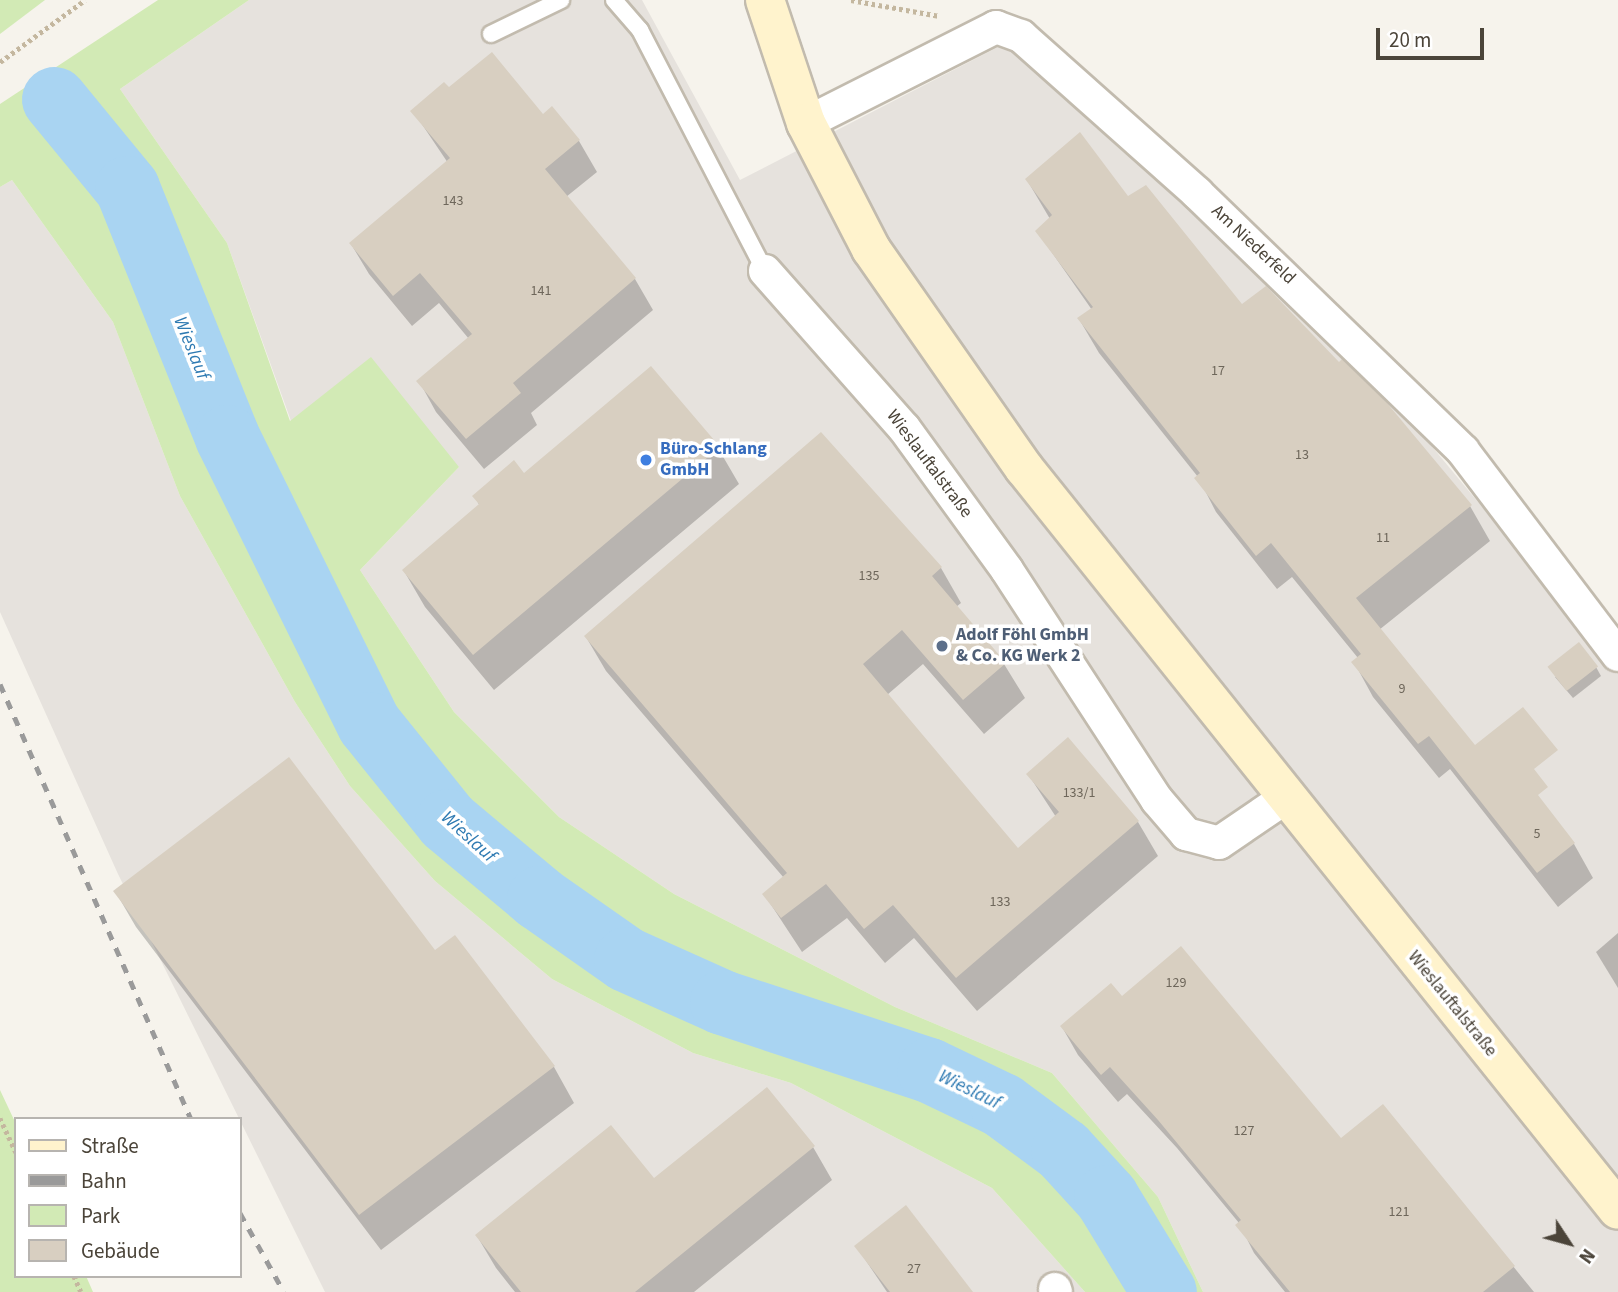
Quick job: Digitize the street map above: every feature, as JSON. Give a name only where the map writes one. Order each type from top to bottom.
[{"type":"street","name":"Wieslauftalstraße","points":[[767,1],[806,123],[871,249],[1024,468],[1285,798],[1618,1210]]},
{"type":"street","points":[[806,123],[996,27]]},
{"type":"street","name":"Am Niederfeld","points":[[996,27],[1021,36],[1197,192],[1350,336],[1463,451],[1618,655]]},
{"type":"street","name":"Wieslauftalstraße","points":[[765,271],[904,428],[1007,570],[1157,800],[1186,834],[1219,843],[1285,798]]},
{"type":"lane","points":[[491,34],[562,0]]},
{"type":"lane","name":"Wieslauftalstraße","points":[[614,0],[640,30],[765,271]]},
{"type":"path","points":[[0,62],[85,0]]},
{"type":"path","points":[[850,0],[996,27]]},
{"type":"path","points":[[0,1118],[14,1148]]},
{"type":"shaded area","points":[[249,0],[642,0],[740,180],[1004,44],[1105,126],[1332,326],[1618,671],[1618,1292],[1203,1292],[1158,1197],[1052,1073],[895,1007],[674,894],[559,817],[454,712],[360,570],[459,467],[291,421],[227,243],[120,89]]},
{"type":"shaded area","points":[[12,180],[113,322],[180,496],[295,702],[350,786],[435,881],[552,979],[693,1053],[791,1083],[992,1188],[1085,1292],[325,1292],[242,1124],[242,1117],[238,1117],[118,874],[0,612],[0,187]]},
{"type":"green space","points":[[0,0],[45,0],[0,34]]},
{"type":"green space","points":[[158,0],[249,0],[120,89],[227,243],[290,421],[371,357],[459,467],[360,570],[454,712],[559,817],[674,894],[895,1007],[1052,1073],[1158,1197],[1203,1292],[1085,1292],[992,1188],[791,1083],[693,1053],[552,979],[435,881],[350,786],[295,702],[180,496],[113,322],[12,180],[0,187],[0,104]]},
{"type":"green space","points":[[0,1090],[14,1120],[14,1278],[87,1278],[93,1292],[0,1292]]},
{"type":"building","points":[[492,52],[543,114],[552,106],[580,140],[545,169],[636,278],[513,383],[521,393],[466,439],[416,381],[472,334],[420,273],[393,296],[349,243],[450,158],[410,111],[444,82],[449,87]]},
{"type":"building","points":[[1080,132],[1128,196],[1146,185],[1242,304],[1266,286],[1339,362],[1342,359],[1387,403],[1472,505],[1356,598],[1475,745],[1523,707],[1558,750],[1534,769],[1548,787],[1538,795],[1575,843],[1537,873],[1429,736],[1418,744],[1351,662],[1361,654],[1271,543],[1256,556],[1194,478],[1200,473],[1077,318],[1093,307],[1035,231],[1052,215],[1025,179]]},
{"type":"building","points":[[651,366],[720,447],[473,655],[402,570],[479,504],[472,496],[514,460],[524,473]]},
{"type":"building","points":[[821,432],[942,567],[932,576],[1006,663],[963,700],[902,630],[863,664],[1018,848],[1059,812],[1026,774],[1068,737],[1139,821],[956,978],[893,905],[864,929],[826,884],[781,918],[762,894],[787,873],[584,636]]},
{"type":"building","points":[[1579,642],[1598,666],[1567,691],[1547,667]]},
{"type":"building","points":[[289,757],[435,950],[455,935],[555,1066],[359,1215],[113,891]]},
{"type":"building","points":[[1181,946],[1341,1138],[1383,1104],[1515,1266],[1483,1292],[1290,1292],[1235,1225],[1241,1220],[1158,1120],[1110,1067],[1101,1075],[1060,1026],[1111,983],[1122,996]]},
{"type":"building","points":[[767,1087],[815,1146],[635,1292],[521,1292],[475,1235],[611,1125],[654,1178]]},
{"type":"building","points":[[906,1205],[973,1292],[890,1292],[854,1246]]},
{"type":"waterway","name":"Wieslauf","points":[[54,99],[127,188],[227,437],[369,724],[447,821],[539,898],[626,959],[722,1002],[929,1070],[1002,1105],[1063,1150],[1106,1197],[1164,1292]]},
{"type":"railway","points":[[0,684],[190,1117]]},
{"type":"railway","points":[[242,1217],[284,1292]]},
{"type":"place","name":"Büro-Schlang GmbH","points":[[646,460]]},
{"type":"place","name":"Adolf Föhl GmbH & Co. KG Werk 2","points":[[942,646]]}]
